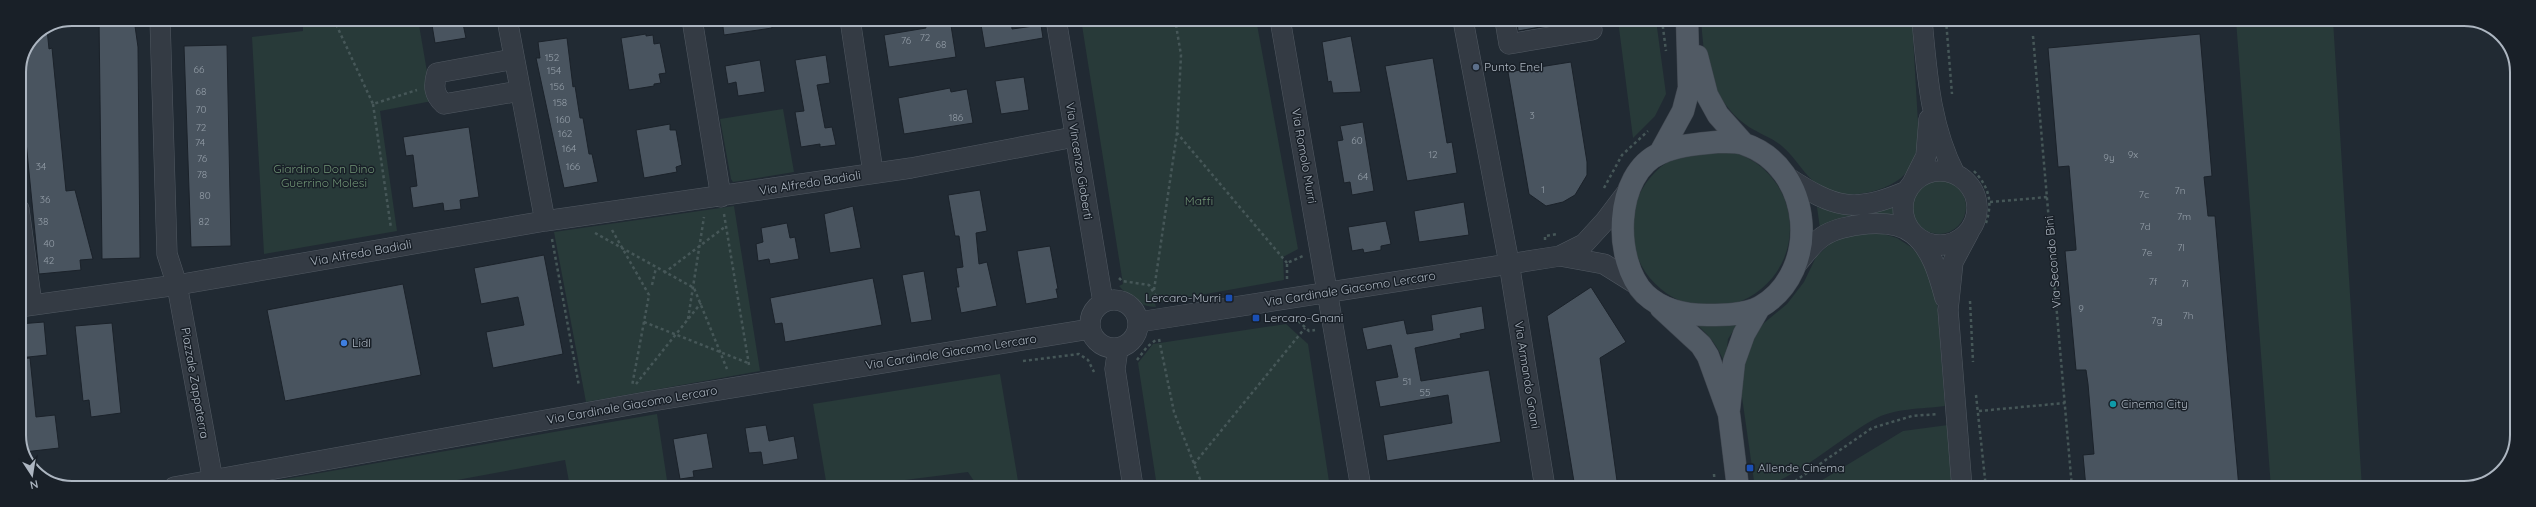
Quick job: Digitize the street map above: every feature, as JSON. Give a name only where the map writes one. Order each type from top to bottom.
[{"type":"main road","points":[[1660,153],[1683,111],[1689,88],[1688,26]]},
{"type":"main road","points":[[1690,26],[1707,95],[1718,115],[1743,143],[1775,163],[1787,177],[1800,205],[1803,236],[1796,266],[1786,282],[1774,296],[1759,308],[1744,334],[1734,362],[1729,414],[1737,481]]},
{"type":"main road","points":[[1729,414],[1708,356],[1701,345],[1636,284],[1627,258],[1623,232],[1627,192],[1646,164],[1660,153],[1687,145],[1717,142],[1743,143]]},
{"type":"main road","points":[[1656,303],[1680,313],[1706,315],[1733,314],[1759,308]]},
{"type":"street","points":[[160,26],[168,254],[177,285]]},
{"type":"street","points":[[508,26],[548,229]]},
{"type":"street","points":[[693,26],[722,203]]},
{"type":"street","points":[[851,26],[873,172]]},
{"type":"street","name":"Via Vincenzo Gioberti","points":[[1057,26],[1074,137],[1103,302]]},
{"type":"street","name":"Via Romolo Murri","points":[[1281,26],[1328,293]]},
{"type":"street","points":[[1464,26],[1509,263]]},
{"type":"street","points":[[1506,26],[1509,44],[1592,30],[1591,26]]},
{"type":"street","points":[[1923,26],[1930,99],[1943,151],[1955,174],[1972,189],[1976,199],[1977,211],[1975,222],[1953,262],[1948,310],[1961,481]]},
{"type":"street","points":[[514,59],[437,73],[434,84],[436,97],[444,104],[520,91]]},
{"type":"street","points":[[1930,99],[1926,156],[1903,201],[1903,213],[1906,224],[1936,266],[1948,310]]},
{"type":"street","name":"Via Alfredo Badiali","points":[[26,306],[177,285],[722,203],[873,172],[911,168],[1074,137]]},
{"type":"street","points":[[1787,177],[1833,203],[1856,205],[1880,202],[1909,187],[1932,171],[1944,171],[1955,174]]},
{"type":"street","name":"Via Cardinale Giacomo Lercaro","points":[[1560,256],[1584,244],[1606,221],[1627,192]]},
{"type":"street","points":[[1796,266],[1822,236],[1846,227],[1869,223],[1892,225],[1912,233],[1923,241],[1934,245],[1947,244],[1959,240],[1969,232]]},
{"type":"street","name":"Via Cardinale Giacomo Lercaro","points":[[1139,322],[1560,256],[1604,264],[1636,284]]},
{"type":"street","name":"Via Armando Gnani","points":[[1509,263],[1543,481]]},
{"type":"street","name":"Piazzale Zappaterra","points":[[177,285],[213,480]]},
{"type":"street","points":[[1328,293],[1335,326],[1361,481]]},
{"type":"street","points":[[1111,300],[1127,303],[1137,314],[1139,322],[1136,336],[1125,346],[1118,348],[1104,346],[1098,342],[1090,329],[1092,314],[1103,302],[1111,300]]},
{"type":"street","name":"Via Cardinale Giacomo Lercaro","points":[[207,481],[646,402],[1090,329]]},
{"type":"street","points":[[1118,348],[1115,369],[1132,481]]},
{"type":"path","points":[[337,26],[373,104],[392,232]]},
{"type":"path","points":[[1162,319],[1154,291],[1178,133],[1181,55],[1176,26]]},
{"type":"path","name":"Via Secondo Bini","points":[[2033,36],[2071,481]]},
{"type":"path","points":[[373,104],[434,84]]},
{"type":"path","points":[[1178,133],[1287,263],[1287,284]]},
{"type":"path","points":[[1990,202],[2048,198]]},
{"type":"path","points":[[722,203],[749,370]]},
{"type":"path","points":[[687,319],[694,288],[705,213]]},
{"type":"path","points":[[664,273],[726,226]]},
{"type":"path","points":[[611,228],[649,295],[631,390],[674,334],[701,303]]},
{"type":"path","points":[[548,229],[579,386]]},
{"type":"path","points":[[591,231],[664,273],[694,288],[728,374]]},
{"type":"path","points":[[1287,263],[1308,254]]},
{"type":"path","points":[[652,285],[656,268]]},
{"type":"path","points":[[1119,276],[1122,281],[1148,284],[1154,291]]},
{"type":"path","points":[[1286,318],[1294,317],[1309,331],[1335,326]]},
{"type":"path","points":[[644,322],[748,364]]},
{"type":"path","points":[[1194,464],[1306,328]]},
{"type":"path","points":[[1159,338],[1174,412],[1200,481]]},
{"type":"path","points":[[1015,363],[1079,354],[1088,360],[1095,377]]},
{"type":"path","points":[[1795,481],[1872,428],[1912,416],[2065,403]]},
{"type":"green space","name":"Giardino Don Dino Guerrino Molesi","points":[[303,26],[419,26],[432,101],[380,111],[397,231],[264,254],[252,37],[303,31]]},
{"type":"green space","name":"Maffi","points":[[1082,26],[1257,26],[1298,249],[1283,257],[1284,280],[1155,303],[1156,307],[1150,307],[1135,301],[1119,286],[1123,284]]},
{"type":"green space","points":[[1619,26],[1657,26],[1666,94],[1655,116],[1633,138]]},
{"type":"green space","points":[[1702,26],[1912,26],[1919,140],[1911,165],[1901,178],[1892,184],[1872,192],[1862,194],[1840,193],[1830,191],[1820,186],[1814,182],[1783,147],[1775,141],[1753,130],[1734,115],[1722,99],[1711,80],[1705,55]]},
{"type":"green space","points":[[2236,26],[2333,26],[2362,481],[2270,481]]},
{"type":"green space","points":[[783,109],[794,172],[733,182],[731,179],[720,119]]},
{"type":"green space","points":[[1711,149],[1741,155],[1767,172],[1784,198],[1790,228],[1784,258],[1767,284],[1741,301],[1711,307],[1681,301],[1655,284],[1638,258],[1632,228],[1638,198],[1655,172],[1681,155]]},
{"type":"green space","points":[[1939,180],[1949,182],[1958,188],[1964,197],[1966,207],[1964,217],[1958,226],[1949,232],[1939,234],[1929,232],[1920,226],[1914,217],[1912,207],[1914,197],[1920,188],[1929,182]]},
{"type":"green space","points":[[734,206],[760,371],[586,402],[554,232]]},
{"type":"green space","points":[[1817,207],[1836,212],[1864,212],[1893,207],[1893,214],[1855,215],[1837,219],[1820,228]]},
{"type":"green space","points":[[1857,233],[1880,233],[1897,238],[1911,247],[1921,258],[1936,288],[1945,406],[1899,411],[1881,416],[1861,427],[1814,460],[1782,479],[1777,481],[1754,481],[1740,383],[1749,342],[1764,323],[1787,304],[1804,282],[1816,257],[1834,240]]},
{"type":"green space","points":[[1740,320],[1728,339],[1725,365],[1713,342],[1695,323]]},
{"type":"green space","points":[[1286,324],[1308,344],[1329,481],[1156,481],[1138,363],[1153,344]]},
{"type":"green space","points":[[1000,374],[1018,481],[974,481],[968,472],[897,481],[826,481],[813,404]]},
{"type":"green space","points":[[657,414],[667,481],[569,481],[565,460],[451,481],[273,481]]},
{"type":"green space","points":[[1948,425],[1952,481],[1821,481],[1903,431]]},
{"type":"building","points":[[99,26],[135,26],[138,47],[140,258],[102,259]]},
{"type":"building","points":[[432,26],[463,26],[466,38],[435,43]]},
{"type":"building","points":[[723,26],[772,26],[772,28],[724,35]]},
{"type":"building","points":[[926,26],[951,26],[956,57],[889,67],[884,35],[926,28]]},
{"type":"building","points":[[981,26],[1012,26],[1012,29],[1041,26],[1043,38],[985,48]]},
{"type":"building","points":[[1518,26],[1546,26],[1518,31]]},
{"type":"building","points":[[47,33],[49,49],[52,48],[66,191],[75,190],[93,259],[80,260],[81,270],[39,274],[26,141],[26,72],[29,54],[39,39]]},
{"type":"building","points":[[646,34],[646,36],[653,35],[654,44],[660,43],[666,73],[659,74],[661,83],[654,84],[654,86],[629,90],[621,38]]},
{"type":"building","points":[[2200,34],[2212,176],[2204,177],[2208,216],[2215,216],[2238,481],[2085,481],[2083,455],[2094,454],[2088,384],[2086,370],[2076,370],[2065,251],[2076,250],[2069,166],[2058,167],[2048,48]]},
{"type":"building","points":[[1351,36],[1361,92],[1333,93],[1331,81],[1328,82],[1322,42]]},
{"type":"building","points":[[567,38],[573,87],[575,86],[580,118],[583,118],[589,154],[592,154],[598,182],[564,188],[536,58],[540,58],[538,42]]},
{"type":"building","points":[[227,45],[231,246],[191,247],[184,46]]},
{"type":"building","points":[[826,55],[830,83],[817,85],[825,128],[832,127],[836,145],[820,147],[820,144],[801,147],[795,112],[804,111],[795,60]]},
{"type":"building","points":[[1433,58],[1447,143],[1452,142],[1457,173],[1407,181],[1385,66]]},
{"type":"building","points":[[760,60],[765,92],[738,96],[736,82],[728,84],[725,66]]},
{"type":"building","points":[[1571,62],[1587,162],[1587,175],[1575,195],[1563,202],[1546,206],[1529,194],[1508,72]]},
{"type":"building","points":[[1024,77],[1029,110],[1001,114],[995,81]]},
{"type":"building","points":[[950,88],[951,92],[967,89],[973,123],[904,134],[898,98]]},
{"type":"building","points":[[1363,122],[1374,191],[1352,195],[1350,182],[1344,183],[1337,141],[1343,140],[1340,126]]},
{"type":"building","points":[[670,124],[670,130],[676,130],[682,165],[676,167],[677,172],[644,178],[636,130]]},
{"type":"building","points":[[469,127],[479,197],[460,200],[461,209],[444,211],[443,203],[413,208],[410,187],[417,186],[413,155],[406,156],[403,137]]},
{"type":"building","points":[[980,190],[987,231],[976,233],[979,264],[987,262],[997,306],[961,313],[956,287],[959,287],[956,268],[963,267],[959,236],[955,236],[948,195]]},
{"type":"building","points":[[1464,202],[1469,235],[1419,242],[1414,211]]},
{"type":"building","points":[[853,206],[861,248],[830,253],[824,214]]},
{"type":"building","points":[[1386,221],[1391,244],[1381,246],[1381,250],[1364,253],[1363,249],[1352,251],[1348,227]]},
{"type":"building","points":[[787,223],[790,238],[795,237],[799,259],[770,264],[769,259],[758,261],[756,244],[763,242],[761,228]]},
{"type":"building","points":[[1050,246],[1058,289],[1056,289],[1058,298],[1026,304],[1017,251]]},
{"type":"building","points":[[544,255],[563,354],[493,368],[486,332],[524,325],[518,297],[481,304],[474,268]]},
{"type":"building","points":[[924,271],[932,320],[911,323],[902,275]]},
{"type":"building","points":[[873,278],[882,325],[785,342],[782,323],[775,324],[770,298]]},
{"type":"building","points":[[403,284],[421,375],[285,401],[267,310]]},
{"type":"building","points":[[1591,287],[1626,342],[1600,358],[1617,481],[1574,481],[1547,316]]},
{"type":"building","points":[[1482,306],[1485,329],[1460,334],[1461,338],[1415,348],[1421,381],[1489,370],[1501,442],[1387,461],[1383,435],[1452,423],[1448,395],[1380,407],[1375,381],[1398,377],[1391,345],[1367,350],[1362,328],[1404,320],[1407,334],[1433,330],[1431,315]]},
{"type":"building","points":[[44,322],[47,355],[26,357],[26,323]]},
{"type":"building","points":[[112,323],[121,413],[91,417],[89,400],[83,401],[75,326]]},
{"type":"building","points":[[26,358],[30,358],[36,417],[55,415],[59,448],[29,451],[26,438]]},
{"type":"building","points":[[766,425],[769,441],[794,436],[798,459],[763,465],[761,452],[749,453],[745,428]]},
{"type":"building","points":[[707,433],[713,468],[693,471],[694,477],[680,479],[673,439]]},
{"type":"place","name":"Punto Enel","points":[[1476,67]]},
{"type":"place","name":"Lercaro-Murri","points":[[1229,298]]},
{"type":"place","name":"Lercaro-Gnani","points":[[1256,318]]},
{"type":"place","name":"Lidl","points":[[344,343]]},
{"type":"place","name":"Cinema City","points":[[2113,404]]},
{"type":"place","name":"Allende Cinema","points":[[1750,468]]}]
